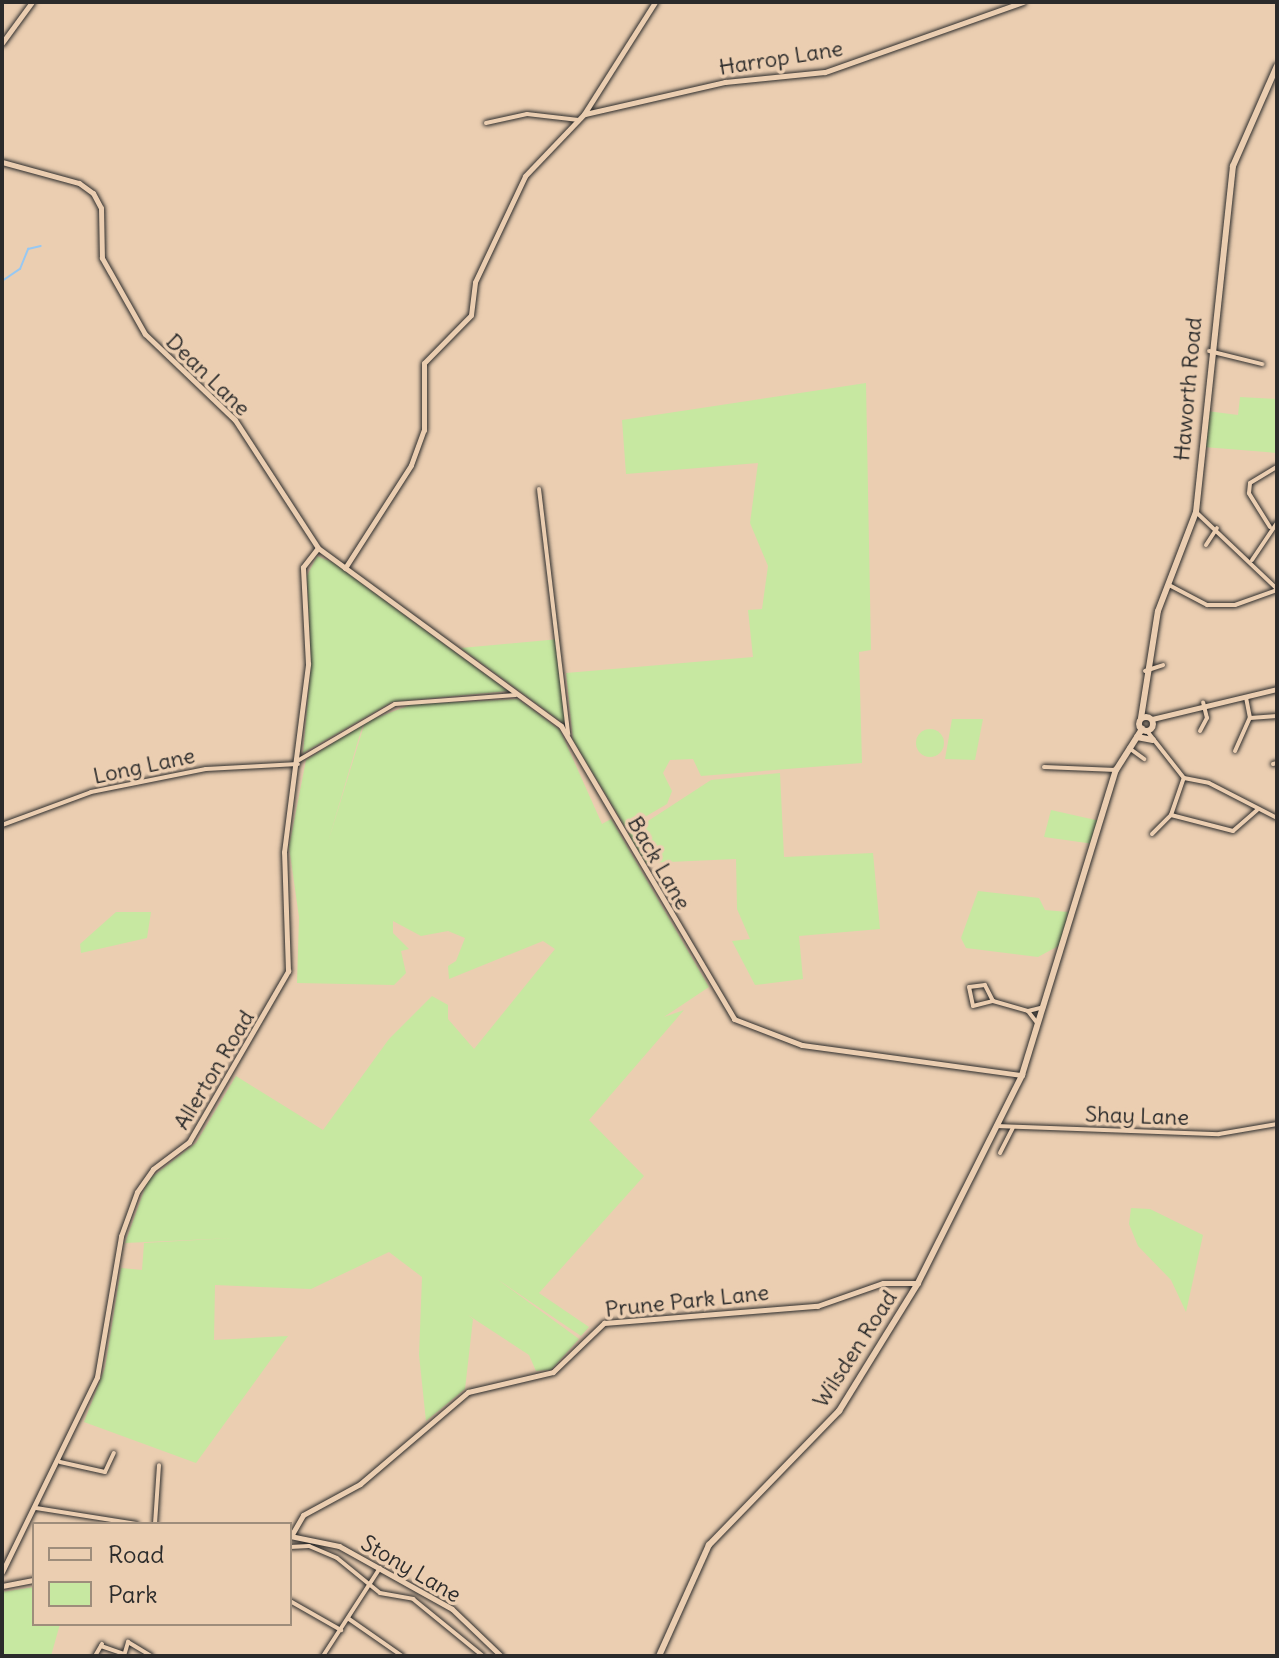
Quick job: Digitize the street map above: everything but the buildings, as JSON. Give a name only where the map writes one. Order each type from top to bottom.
[{"type":"main road","name":"Haworth Road","points":[[1144,730],[1141,718],[1145,671],[1166,584],[1196,512],[1209,351],[1233,166],[1277,66]]},
{"type":"main road","points":[[1141,718],[1152,719]]},
{"type":"main road","points":[[1022,1075],[1116,770],[1136,737],[1152,719]]},
{"type":"main road","points":[[1136,737],[1153,740]]},
{"type":"main road","name":"Wilsden Road","points":[[659,1656],[709,1545],[839,1411],[918,1283],[1022,1075]]},
{"type":"street","points":[[2,43],[32,2]]},
{"type":"street","points":[[345,568],[411,465],[424,430],[424,363],[471,315],[475,282],[525,176],[584,114],[655,2]]},
{"type":"street","name":"Harrop Lane","points":[[584,114],[725,82],[825,72],[1023,2]]},
{"type":"street","points":[[486,123],[527,114],[579,120]]},
{"type":"street","name":"Dean Lane","points":[[2,162],[87,187],[101,217],[102,258],[154,348],[235,420],[318,548]]},
{"type":"street","points":[[1209,351],[1262,364]]},
{"type":"street","points":[[1270,527],[1249,493],[1250,483],[1277,467]]},
{"type":"street","points":[[539,489],[567,737]]},
{"type":"street","points":[[1166,584],[1207,605],[1235,605],[1277,590],[1252,560],[1196,512]]},
{"type":"street","points":[[1252,560],[1270,527],[1277,523]]},
{"type":"street","points":[[1206,545],[1217,528]]},
{"type":"street","name":"Back Lane","points":[[318,548],[518,695],[567,737],[734,1019],[802,1045],[1022,1075]]},
{"type":"street","name":"Allerton Road","points":[[2,1572],[60,1462],[97,1377],[121,1236],[137,1192],[153,1169],[189,1142],[288,971],[284,852],[299,762],[308,664],[303,567],[318,548]]},
{"type":"street","points":[[1145,671],[1163,665]]},
{"type":"street","points":[[1152,719],[1203,702],[1277,689]]},
{"type":"street","points":[[299,762],[395,704],[518,695]]},
{"type":"street","points":[[1235,751],[1250,718],[1245,695]]},
{"type":"street","points":[[1200,731],[1207,718],[1203,702]]},
{"type":"street","points":[[1250,718],[1277,716]]},
{"type":"street","points":[[1144,730],[1184,778],[1209,783],[1277,818]]},
{"type":"street","points":[[1129,748],[1144,759]]},
{"type":"street","name":"Long Lane","points":[[2,825],[104,790],[206,769],[299,762]]},
{"type":"street","points":[[1044,767],[1116,770]]},
{"type":"street","points":[[1152,834],[1171,815],[1184,778]]},
{"type":"street","points":[[1171,815],[1233,831],[1257,810]]},
{"type":"street","points":[[993,1001],[985,985],[969,987],[973,1006],[993,1001],[1028,1011],[1044,1007]]},
{"type":"street","points":[[1028,1011],[1039,1024]]},
{"type":"street","name":"Shay Lane","points":[[995,1126],[1219,1134],[1277,1124]]},
{"type":"street","points":[[1000,1153],[1013,1128]]},
{"type":"street","name":"Prune Park Lane","points":[[292,1533],[303,1515],[360,1484],[468,1392],[553,1372],[604,1323],[817,1306],[883,1283],[918,1283]]},
{"type":"street","points":[[60,1462],[105,1472],[114,1453]]},
{"type":"street","points":[[155,1522],[159,1465]]},
{"type":"street","points":[[36,1508],[124,1522]]},
{"type":"street","name":"Stony Lane","points":[[292,1536],[339,1546],[452,1609],[501,1656]]},
{"type":"street","points":[[292,1547],[309,1546],[337,1558],[370,1586],[413,1599],[483,1656]]},
{"type":"street","points":[[323,1656],[380,1568]]},
{"type":"street","points":[[2,1586],[32,1580]]},
{"type":"street","points":[[292,1602],[341,1630]]},
{"type":"street","points":[[349,1619],[402,1656]]},
{"type":"street","points":[[95,1656],[101,1645],[124,1655],[128,1642],[151,1656]]},
{"type":"street","points":[[383,1656],[389,1648]]},
{"type":"green space","points":[[866,383],[871,650],[859,652],[862,763],[701,776],[693,759],[670,760],[663,773],[672,791],[667,804],[626,828],[573,740],[566,673],[753,657],[748,610],[762,609],[768,566],[750,523],[758,463],[626,474],[622,420]]},
{"type":"green space","points":[[1240,397],[1277,399],[1277,453],[1204,447],[1207,411],[1238,415]]},
{"type":"green space","points":[[317,556],[332,562],[508,691],[392,702],[303,753],[311,665],[307,576]]},
{"type":"green space","points":[[559,639],[567,726],[461,648]]},
{"type":"green space","points":[[518,699],[560,730],[602,824],[611,819],[709,987],[664,1017],[684,1010],[589,1120],[644,1176],[539,1293],[589,1327],[581,1336],[497,1279],[579,1339],[551,1370],[536,1371],[529,1355],[468,1315],[473,1319],[465,1389],[426,1421],[419,1355],[422,1277],[389,1252],[311,1289],[215,1285],[214,1340],[288,1336],[196,1463],[84,1422],[105,1368],[121,1268],[142,1270],[144,1243],[233,1238],[125,1243],[148,1180],[196,1143],[236,1076],[323,1130],[389,1039],[432,996],[448,1005],[448,1019],[474,1049],[555,949],[543,941],[449,979],[448,966],[456,961],[465,938],[448,931],[421,936],[393,921],[393,933],[409,949],[401,951],[406,973],[394,985],[297,983],[299,917],[289,847],[306,760],[363,724],[328,842],[365,722],[413,704]]},
{"type":"green space","points":[[952,719],[983,719],[975,760],[945,759]]},
{"type":"green space","points":[[930,729],[940,733],[944,743],[940,753],[930,757],[920,753],[916,743],[920,733]]},
{"type":"green space","points":[[780,773],[784,857],[873,853],[880,929],[799,936],[803,979],[755,985],[732,941],[750,939],[737,909],[736,859],[646,863],[628,834],[711,780]]},
{"type":"green space","points":[[1051,810],[1100,821],[1094,844],[1044,837]]},
{"type":"green space","points":[[978,891],[1039,898],[1045,910],[1068,912],[1060,945],[1038,957],[966,948],[961,938]]},
{"type":"green space","points":[[116,912],[151,912],[147,938],[81,953],[80,944]]},
{"type":"green space","points":[[1131,1208],[1150,1209],[1203,1235],[1186,1312],[1171,1280],[1138,1246],[1129,1224]]},
{"type":"green space","points":[[32,1587],[32,1626],[59,1626],[51,1656],[2,1656],[2,1592]]},
{"type":"waterway","points":[[2,281],[20,269],[28,249],[41,246]]}]
